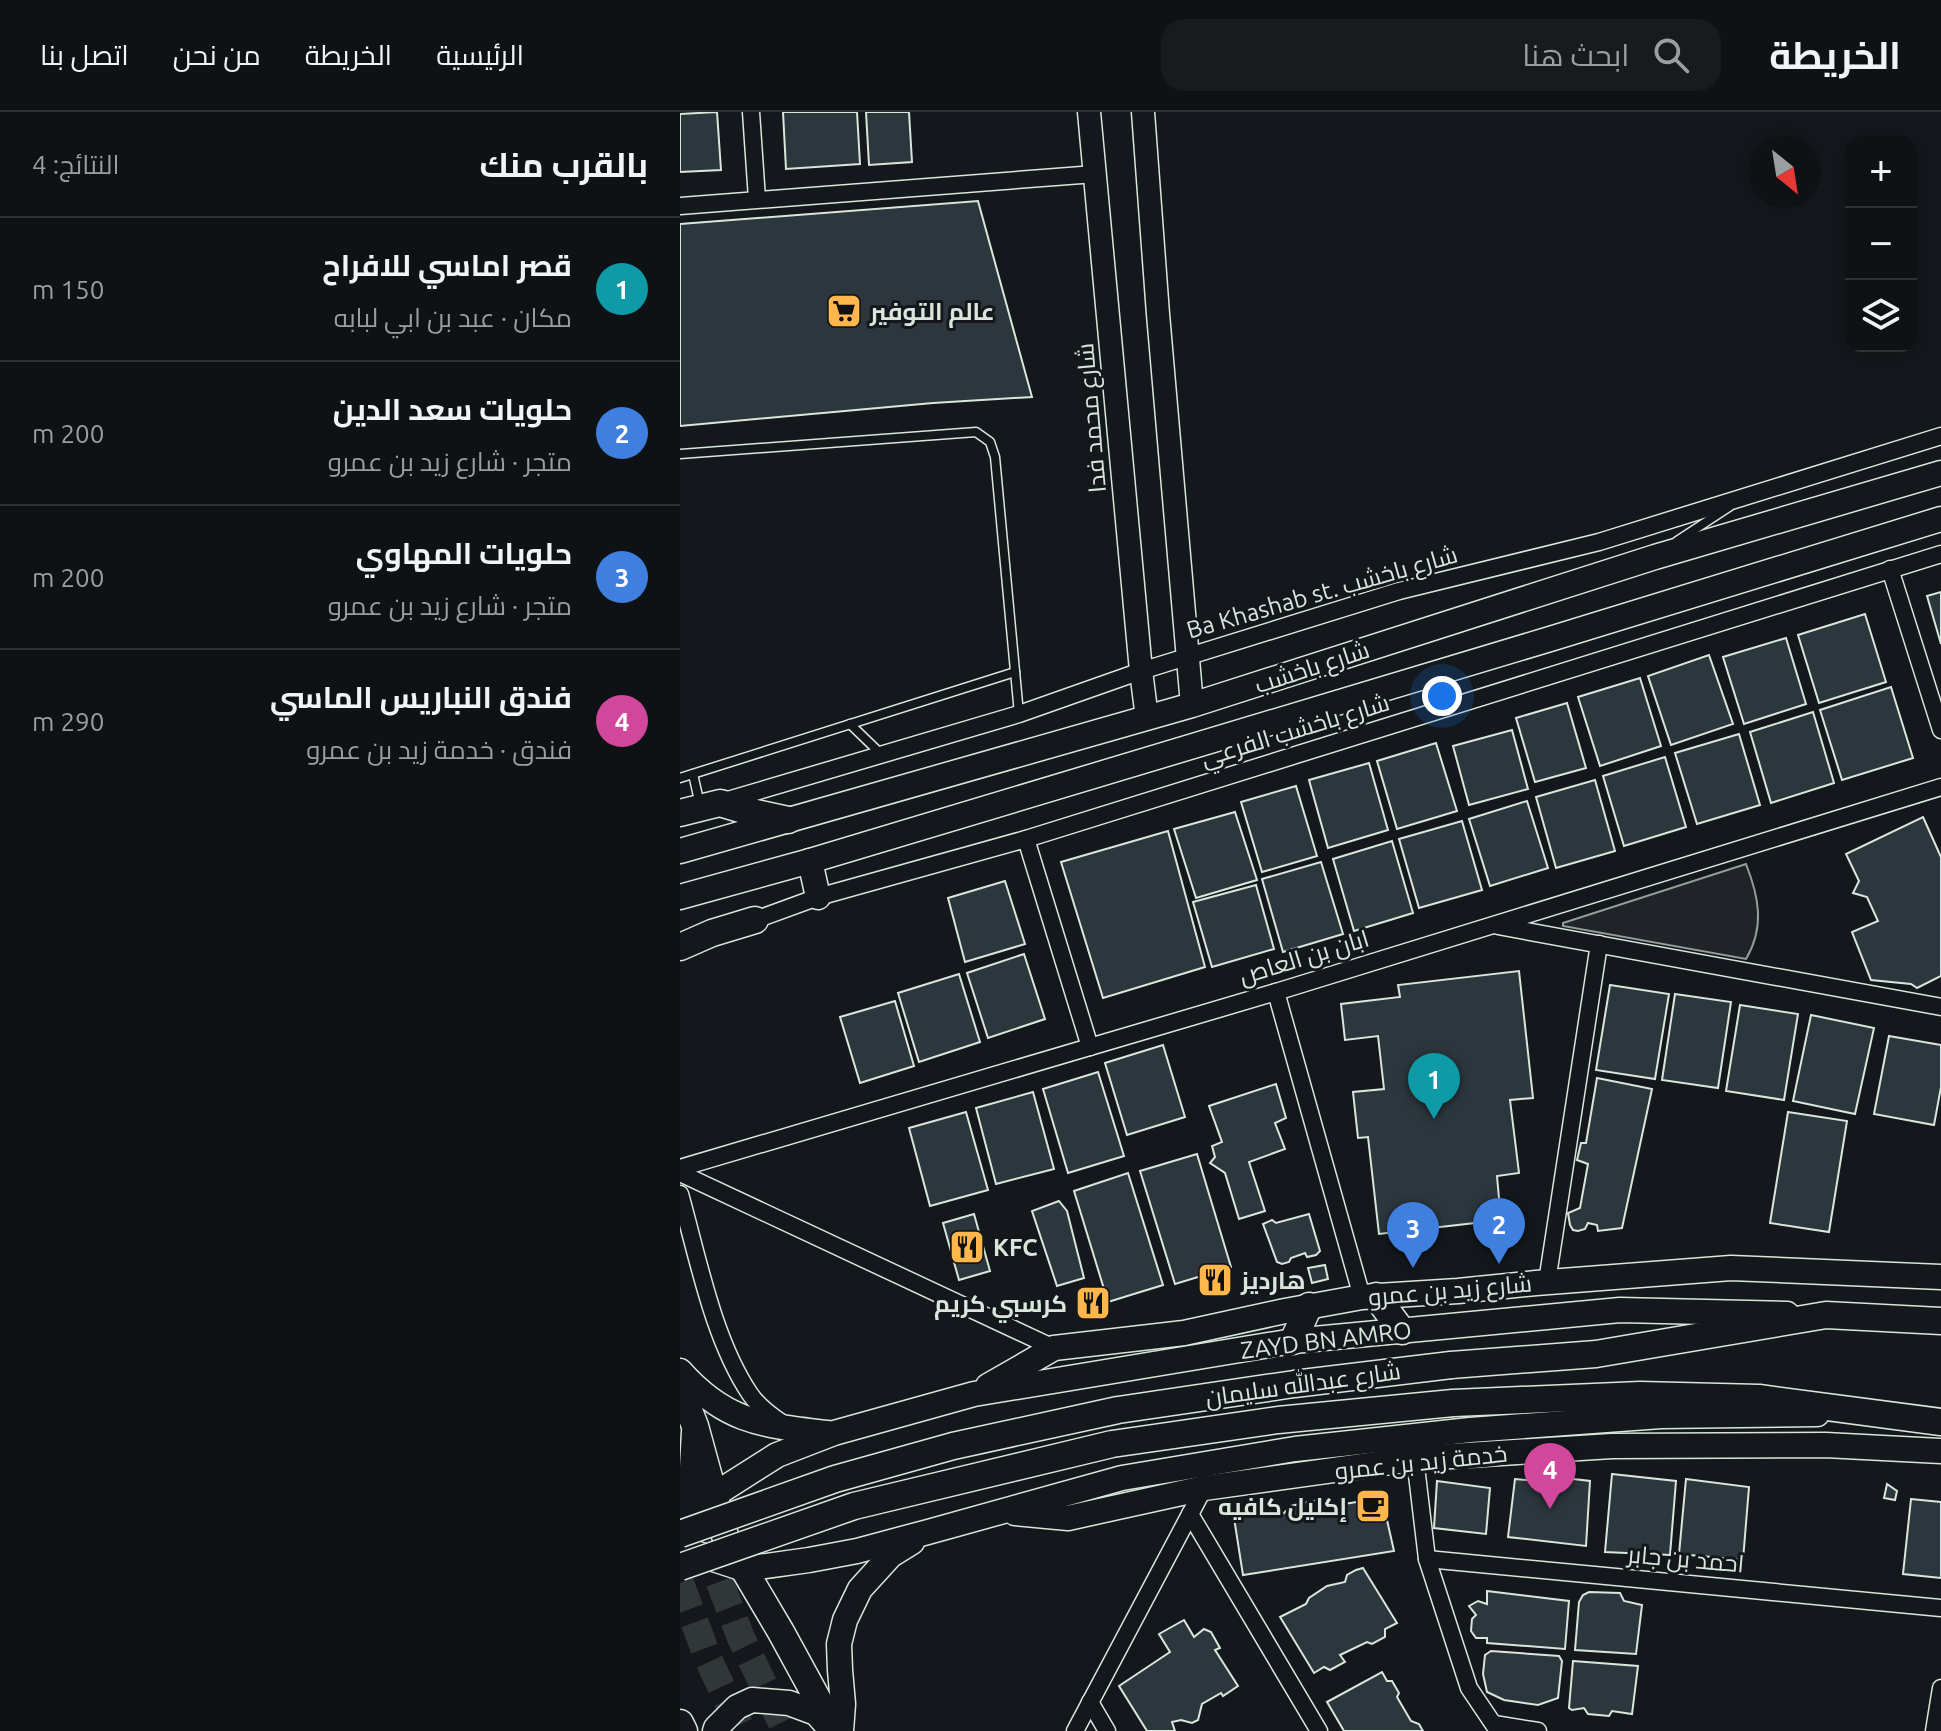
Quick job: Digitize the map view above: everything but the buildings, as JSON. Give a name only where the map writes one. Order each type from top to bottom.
[{"type":"main road","name":"شارع باخشب","points":[[680,851],[1192,705],[1655,557],[1941,473]]},
{"type":"main road","name":"شارع باخشب","points":[[680,897],[1555,655],[1941,519]]},
{"type":"main road","points":[[700,808],[747,811],[788,820]]},
{"type":"main road","points":[[810,861],[818,897]]},
{"type":"main road","points":[[682,947],[755,920]]},
{"type":"main road","name":"شارع زيد بن عمرو","points":[[974,1394],[1054,1348],[1184,1333],[1309,1306],[1369,1297],[1731,1268],[1941,1277]]},
{"type":"main road","points":[[1369,1297],[1402,1331]]},
{"type":"main road","points":[[1293,1341],[1309,1306]]},
{"type":"main road","name":"ZAYD BN AMRO","points":[[714,1495],[777,1455],[834,1433],[974,1394],[1293,1341],[1620,1310],[1826,1315]]},
{"type":"main road","name":"شارع عبدالله سليمان","points":[[680,1537],[835,1479],[953,1446],[1148,1406],[1451,1365],[1596,1354],[1826,1315],[1941,1321]]},
{"type":"main road","points":[[680,1371],[699,1390],[733,1415],[772,1426],[834,1433]]},
{"type":"main road","points":[[680,1387],[695,1426],[726,1539],[781,1632],[833,1731]]},
{"type":"main road","name":"شارع عبدالله سليمان","points":[[680,1567],[854,1506],[1112,1444],[1278,1420],[1453,1403],[1640,1395],[1759,1398],[1941,1422]]},
{"type":"main road","points":[[680,1551],[744,1569],[809,1560],[857,1551],[1122,1478],[1295,1449],[1470,1430],[1661,1416],[1884,1413]]},
{"type":"main road","points":[[680,1537],[690,1502],[695,1426]]},
{"type":"main road","points":[[680,1486],[688,1473],[695,1426]]},
{"type":"main road","name":"خدمة زيد بن عمرو","points":[[1001,1512],[1068,1518],[1204,1488],[1415,1458],[1612,1446],[1825,1445],[1941,1451]]},
{"type":"main road","points":[[680,1551],[714,1495]]},
{"type":"main road","points":[[841,1731],[843,1704],[839,1644],[845,1620],[860,1589],[891,1555],[928,1532]]},
{"type":"main road","points":[[680,1551],[728,1573],[781,1632]]},
{"type":"main road","points":[[715,1731],[737,1707],[752,1700],[789,1703],[816,1713],[833,1731]]},
{"type":"main road","points":[[680,1723],[684,1731]]},
{"type":"street","points":[[751,112],[757,199]]},
{"type":"street","name":"شارع محمد فدا","points":[[1089,112],[1147,718]]},
{"type":"street","points":[[1143,112],[1192,705]]},
{"type":"street","points":[[680,206],[1095,174]]},
{"type":"street","name":"Ba Khashab st. شارع باخشب","points":[[700,808],[1019,714],[1141,671],[1399,591],[1599,542],[1941,436]]},
{"type":"street","name":"شارع باخشب الفرعي","points":[[755,920],[818,897],[1026,839],[1555,655],[1941,554]]},
{"type":"street","points":[[1890,569],[1941,730]]},
{"type":"street","name":"ابان بن العاص","points":[[680,1171],[1941,787]]},
{"type":"street","points":[[1026,839],[1090,1047]]},
{"type":"street","points":[[1493,925],[1941,1007]]},
{"type":"street","points":[[1547,1282],[1599,944]]},
{"type":"street","points":[[1276,992],[1369,1297]]},
{"type":"street","points":[[680,1171],[1054,1348]]},
{"type":"street","points":[[680,1194],[709,1300],[728,1353],[751,1395],[768,1413],[790,1428]]},
{"type":"street","points":[[1415,1458],[1427,1559],[1469,1688],[1496,1728],[1538,1731]]},
{"type":"street","points":[[1075,1731],[1204,1488]]},
{"type":"street","points":[[1190,1514],[1319,1731]]},
{"type":"street","name":"احمد بن جابر","points":[[1427,1559],[1941,1608]]},
{"type":"street","points":[[1934,1731],[1941,1688]]},
{"type":"street","points":[[1090,1702],[1107,1731]]},
{"type":"lane","points":[[680,454],[976,432],[990,442],[995,457],[1019,714]]},
{"type":"lane","points":[[1655,557],[1743,498]]},
{"type":"lane","points":[[680,778],[1015,672]]},
{"type":"lane","points":[[850,724],[882,755]]},
{"type":"lane","points":[[693,774],[700,808]]},
{"type":"shaded area","points":[[1746,864],[1757,900],[1758,924],[1746,959],[1563,926],[1563,923]]},
{"type":"tunnel","points":[[690,1503],[741,1638],[786,1731]]},
{"type":"tunnel","points":[[680,1583],[709,1661],[742,1731]]},
{"type":"place","name":"عالم التوفير","points":[[844,311]]},
{"type":"place","name":"قصر اماسي للافراح","points":[[1434,1119]]},
{"type":"place","name":"KFC","points":[[967,1247]]},
{"type":"place","name":"حلويات سعد الدين","points":[[1499,1264]]},
{"type":"place","name":"حلويات المهاوي","points":[[1413,1268]]},
{"type":"place","name":"هارديز","points":[[1215,1280]]},
{"type":"place","name":"كرسبي كريم","points":[[1093,1303]]},
{"type":"place","name":"إكليل كافيه","points":[[1373,1506]]},
{"type":"place","name":"فندق النباريس الماسي","points":[[1550,1509]]}]
